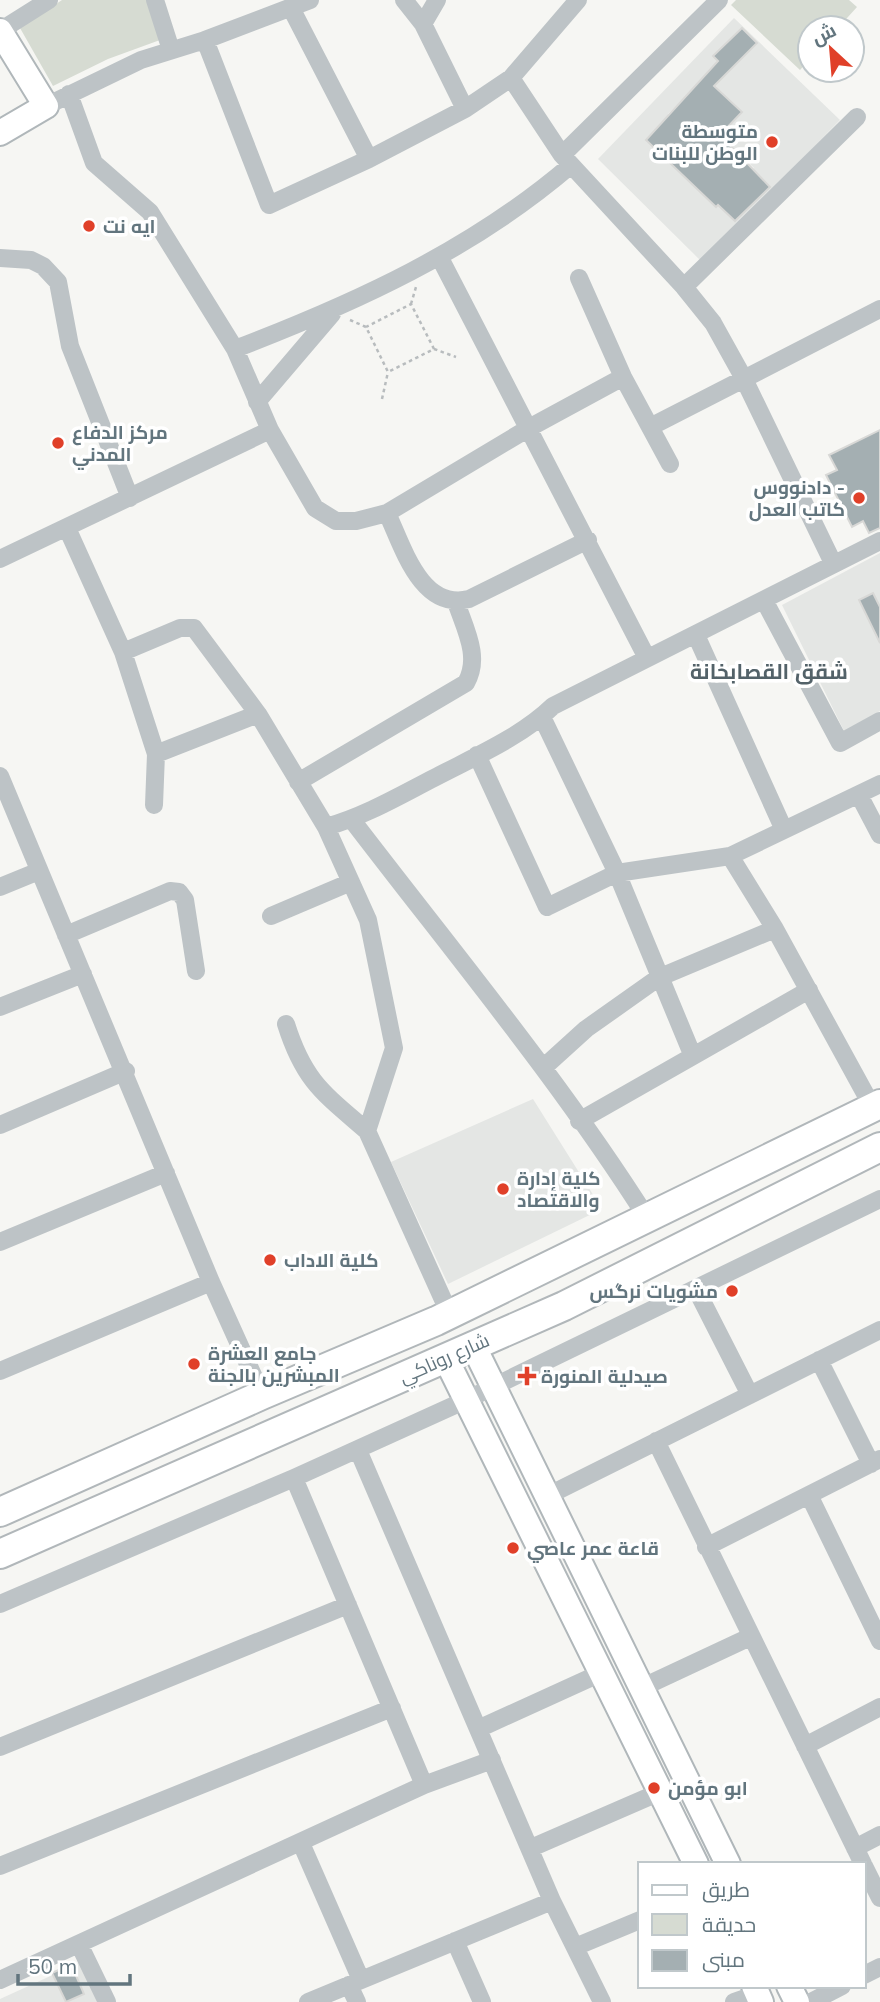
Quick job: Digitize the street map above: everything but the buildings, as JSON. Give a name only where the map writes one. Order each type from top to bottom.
[{"type":"main road","points":[[0,31],[46,106],[0,133]]},
{"type":"main road","name":"شارع روناكي","points":[[0,1512],[262,1395],[450,1315],[876,1106]]},
{"type":"main road","name":"شارع روناكي","points":[[0,1555],[564,1306],[880,1147]]},
{"type":"main road","points":[[473,1345],[727,1862]]},
{"type":"main road","points":[[445,1357],[695,1862]]},
{"type":"main road","points":[[126,1455],[144,1491]]},
{"type":"street","points":[[0,31],[49,0]]},
{"type":"street","points":[[155,0],[171,50]]},
{"type":"street","points":[[46,106],[121,68],[310,0]]},
{"type":"street","points":[[404,0],[423,24],[466,109]]},
{"type":"street","points":[[423,24],[438,0]]},
{"type":"street","points":[[205,40],[269,205],[369,159],[466,109],[511,78],[578,0]]},
{"type":"street","points":[[235,349],[341,315],[440,258],[549,184],[566,160],[719,0]]},
{"type":"street","points":[[290,8],[369,159]]},
{"type":"street","points":[[511,78],[566,160],[684,287],[712,323],[743,377],[833,564]]},
{"type":"street","points":[[69,94],[94,163],[150,212],[235,349],[270,430],[315,508],[336,521],[356,521],[387,513],[529,428],[623,377]]},
{"type":"street","points":[[684,287],[857,117]]},
{"type":"street","points":[[0,258],[30,260],[43,266],[58,282],[70,346],[130,498]]},
{"type":"street","points":[[440,258],[588,540],[647,659]]},
{"type":"street","points":[[579,278],[623,377],[670,464]]},
{"type":"street","points":[[650,427],[880,309]]},
{"type":"street","points":[[257,402],[341,315]]},
{"type":"street","points":[[0,559],[270,430]]},
{"type":"street","points":[[387,513],[416,575],[439,598],[456,602],[469,599],[588,540]]},
{"type":"street","points":[[68,528],[123,652],[156,754],[154,805]]},
{"type":"street","points":[[327,827],[352,820],[477,755],[542,717],[553,706],[880,541]]},
{"type":"street","points":[[764,600],[840,743],[880,721]]},
{"type":"street","points":[[298,782],[466,683],[473,671],[473,656],[456,602]]},
{"type":"street","points":[[123,652],[180,628],[194,628],[258,714],[327,827],[368,920],[394,1048],[367,1131]]},
{"type":"street","points":[[696,635],[785,830]]},
{"type":"street","points":[[156,754],[258,714]]},
{"type":"street","points":[[542,717],[617,873],[692,1055]]},
{"type":"street","points":[[477,755],[547,907],[617,873],[730,856],[880,784]]},
{"type":"street","points":[[0,776],[126,1071],[211,1282],[262,1395]]},
{"type":"street","points":[[859,795],[880,835]]},
{"type":"street","points":[[352,820],[612,1162],[648,1218]]},
{"type":"street","points":[[730,856],[876,1106]]},
{"type":"street","points":[[0,887],[39,871]]},
{"type":"street","points":[[271,916],[351,882]]},
{"type":"street","points":[[66,935],[170,891],[179,892],[185,900],[197,971]]},
{"type":"street","points":[[542,1068],[586,1029],[658,978],[775,929]]},
{"type":"street","points":[[0,1007],[83,974]]},
{"type":"street","points":[[579,1121],[809,990]]},
{"type":"street","points":[[286,1024],[297,1059],[320,1091],[367,1131],[450,1315]]},
{"type":"street","points":[[0,1125],[126,1071]]},
{"type":"street","points":[[0,1242],[166,1172]]},
{"type":"street","points":[[0,1604],[358,1450],[494,1387],[880,1199]]},
{"type":"street","points":[[0,1371],[211,1282]]},
{"type":"street","points":[[696,1289],[750,1395]]},
{"type":"street","points":[[547,1496],[880,1330]]},
{"type":"street","points":[[706,1547],[876,1461],[819,1360]]},
{"type":"street","points":[[656,1441],[861,1859],[880,1835]]},
{"type":"street","points":[[358,1450],[552,1901],[602,2002]]},
{"type":"street","points":[[294,1478],[424,1785]]},
{"type":"street","points":[[809,1495],[880,1641]]},
{"type":"street","points":[[0,1747],[348,1605]]},
{"type":"street","points":[[641,1688],[750,1637]]},
{"type":"street","points":[[478,1729],[601,1673]]},
{"type":"street","points":[[804,1746],[880,1707]]},
{"type":"street","points":[[0,1866],[391,1708]]},
{"type":"street","points":[[0,1980],[424,1785],[492,1760]]},
{"type":"street","points":[[531,1848],[660,1792]]},
{"type":"street","points":[[301,1843],[355,1982],[357,2002]]},
{"type":"street","points":[[866,1869],[880,1898]]},
{"type":"street","points":[[308,2002],[552,1901]]},
{"type":"street","points":[[575,1947],[638,1921]]},
{"type":"street","points":[[455,1941],[482,2002]]},
{"type":"street","points":[[79,1944],[107,2002]]},
{"type":"street","points":[[811,2002],[838,1988]]},
{"type":"path","points":[[419,279],[411,304],[434,349],[456,357]]},
{"type":"path","points":[[366,327],[411,304]]},
{"type":"path","points":[[341,315],[366,327],[388,372],[382,399]]},
{"type":"path","points":[[388,372],[434,349]]},
{"type":"shaded area","name":"متوسطة الوطن للبنات","points":[[734,18],[796,78],[796,84],[803,84],[840,120],[702,262],[598,159]],"holes":[[[742,28],[757,43],[729,71],[714,56]],[[704,77],[742,112],[720,135],[754,168],[716,207],[646,140],[663,122],[701,144],[668,114]]]},
{"type":"shaded area","points":[[880,553],[880,711],[844,731],[782,605]]},
{"type":"shaded area","points":[[533,1099],[602,1209],[448,1284],[391,1162]]},
{"type":"shaded area","points":[[79,1963],[98,2002],[0,2002],[0,1999]]},
{"type":"green space","points":[[62,0],[147,0],[160,40],[108,59],[53,86],[20,28]]},
{"type":"green space","points":[[736,0],[849,0],[857,7],[851,14],[796,14],[796,66],[731,5]]},
{"type":"place","name":"متوسطة الوطن للبنات","points":[[772,142]]},
{"type":"place","name":"ايه نت","points":[[89,226]]},
{"type":"place","name":"مركز الدفاع المدني","points":[[58,443]]},
{"type":"place","name":"دادنووس - کاتب العدل","points":[[859,498]]},
{"type":"place","name":"كلية إدارة والاقتصاد","points":[[503,1189]]},
{"type":"place","name":"كلية الاداب","points":[[270,1260]]},
{"type":"place","name":"مشويات نرگس","points":[[732,1291]]},
{"type":"place","name":"جامع العشرة المبشرين بالجنة","points":[[194,1364]]},
{"type":"place","name":"صيدلية المنورة","points":[[527,1376]]},
{"type":"place","name":"قاعة عمر عاصي","points":[[513,1548]]},
{"type":"place","name":"ابو مؤمن","points":[[654,1788]]},
{"type":"district","name":"شقق القصابخانة","points":[[769,672]]}]
